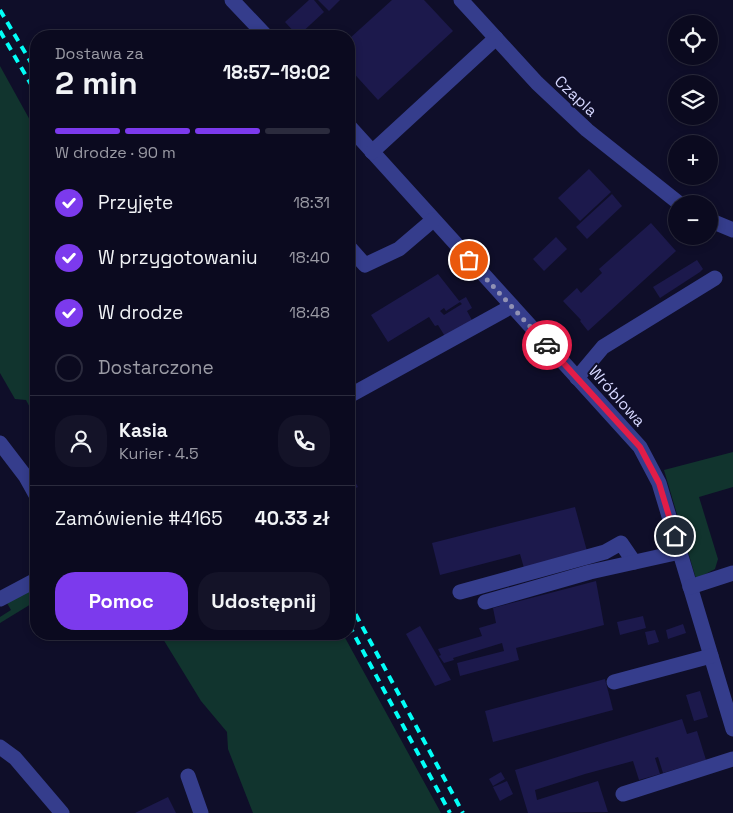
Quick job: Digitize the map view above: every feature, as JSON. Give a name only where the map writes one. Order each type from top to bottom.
[{"type":"street","points":[[232,0],[260,30]]},
{"type":"street","name":"Czapla","points":[[461,0],[537,83],[587,130],[669,195]]},
{"type":"street","points":[[372,152],[496,38]]},
{"type":"street","name":"Wróblowa","points":[[355,133],[640,447],[659,483],[733,729]]},
{"type":"street","points":[[355,254],[365,265],[399,249],[433,220]]},
{"type":"street","points":[[718,224],[733,230]]},
{"type":"street","points":[[577,378],[603,347],[715,278]]},
{"type":"street","points":[[355,393],[512,306]]},
{"type":"street","points":[[0,443],[30,484]]},
{"type":"street","points":[[460,592],[605,552],[621,543],[634,562]]},
{"type":"street","points":[[485,602],[634,562],[680,552]]},
{"type":"street","points":[[690,587],[733,573]]},
{"type":"street","points":[[0,599],[30,583]]},
{"type":"street","points":[[614,682],[711,656]]},
{"type":"street","points":[[0,747],[15,758],[62,813]]},
{"type":"street","points":[[623,794],[733,759]]},
{"type":"street","points":[[188,776],[201,813]]},
{"type":"green space","points":[[0,66],[30,120],[30,408],[26,400],[15,399],[0,373]]},
{"type":"green space","points":[[733,452],[733,487],[699,497],[718,559],[715,569],[696,579],[664,470]]},
{"type":"green space","points":[[30,590],[30,605],[0,623],[0,617],[11,610],[7,603]]},
{"type":"green space","points":[[164,640],[346,640],[441,813],[253,813],[228,749],[227,732],[201,701]]},
{"type":"building","points":[[309,0],[314,0],[324,12],[304,30],[292,30],[285,22]]},
{"type":"building","points":[[318,0],[340,0],[329,11]]},
{"type":"building","points":[[392,0],[424,0],[453,31],[378,100],[355,75],[355,34]]},
{"type":"building","points":[[589,169],[611,192],[580,221],[558,198]]},
{"type":"building","points":[[612,194],[622,206],[587,239],[576,227]]},
{"type":"building","points":[[651,223],[668,242],[668,245],[671,245],[676,251],[588,331],[581,320],[563,301],[577,288],[581,293],[602,273],[599,269]]},
{"type":"building","points":[[556,237],[567,249],[544,271],[533,259]]},
{"type":"building","points":[[697,260],[703,269],[660,298],[653,287]]},
{"type":"building","points":[[438,274],[459,301],[466,297],[472,308],[467,311],[473,322],[446,338],[438,325],[435,326],[429,317],[388,342],[371,315]],"holes":[[[460,302],[462,304],[444,315],[440,311],[444,308],[446,311]]]},
{"type":"building","points":[[575,507],[587,551],[524,568],[520,554],[440,575],[432,543]]},
{"type":"building","points":[[596,581],[604,625],[516,648],[519,660],[460,676],[457,663],[504,651],[502,643],[453,658],[454,660],[444,663],[439,656],[441,655],[438,649],[482,636],[479,628],[496,623],[493,608]]},
{"type":"building","points":[[643,616],[646,628],[620,635],[617,622]]},
{"type":"building","points":[[683,624],[686,633],[668,639],[666,630]]},
{"type":"building","points":[[420,626],[451,680],[435,686],[406,634]]},
{"type":"building","points":[[655,630],[659,642],[648,645],[645,632]]},
{"type":"building","points":[[605,679],[613,710],[493,742],[485,711]]},
{"type":"building","points":[[700,691],[708,717],[694,721],[686,695]]},
{"type":"building","points":[[682,719],[687,734],[697,731],[706,760],[663,773],[658,757],[655,758],[660,774],[639,780],[633,761],[535,790],[537,800],[598,781],[608,812],[528,813],[515,770]]},
{"type":"building","points":[[501,772],[505,779],[493,786],[489,779]]},
{"type":"building","points":[[507,781],[513,794],[500,801],[493,787]]},
{"type":"building","points":[[168,797],[176,813],[135,813]]},
{"type":"railway","points":[[0,10],[30,61]]},
{"type":"railway","points":[[0,31],[30,83]]},
{"type":"railway","points":[[355,613],[463,813]]},
{"type":"railway","points":[[355,636],[450,813]]},
{"type":"way so far","points":[[469,260],[547,345]]},
{"type":"route","points":[[547,345],[640,447],[659,483],[675,536]]}]
